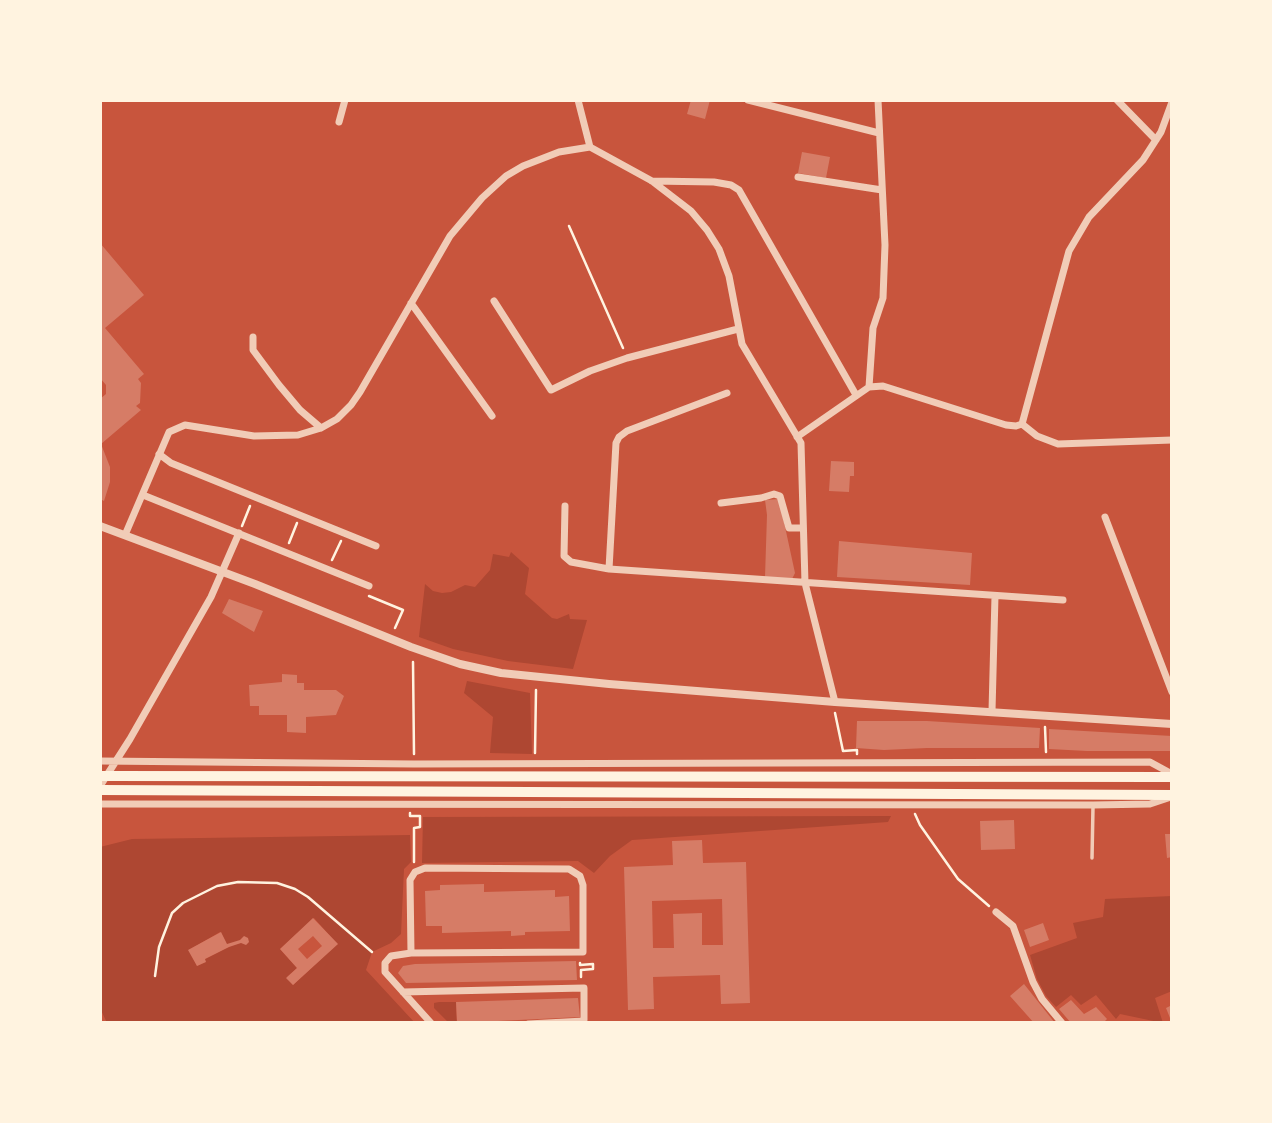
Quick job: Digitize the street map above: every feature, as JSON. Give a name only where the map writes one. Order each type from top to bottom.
[{"type":"highway","points":[[103,776],[1172,775]]},
{"type":"highway","points":[[100,788],[1172,796]]},
{"type":"street","points":[[339,122],[345,100]]},
{"type":"street","points":[[578,100],[590,147]]},
{"type":"street","points":[[748,100],[879,133]]},
{"type":"street","points":[[869,387],[873,328],[883,298],[886,245],[877,100]]},
{"type":"street","points":[[1117,100],[1156,140]]},
{"type":"street","points":[[1022,424],[1069,251],[1088,217],[1143,160],[1156,140],[1172,102]]},
{"type":"street","points":[[125,535],[169,432],[185,425],[267,437],[298,435],[321,428],[337,419],[351,405],[450,236],[492,187],[523,166],[544,156],[590,147],[652,181],[691,211],[715,241],[729,276],[742,344],[802,450],[805,583],[835,702]]},
{"type":"street","points":[[798,177],[883,190]]},
{"type":"street","points":[[652,181],[714,182],[731,185],[739,190],[856,395]]},
{"type":"street","points":[[494,301],[551,390],[590,371],[628,358],[738,329]]},
{"type":"street","points":[[411,303],[492,416]]},
{"type":"street","points":[[254,337],[253,350],[300,410],[321,428]]},
{"type":"street","points":[[797,438],[869,387],[883,386],[1006,425],[1022,424]]},
{"type":"street","points":[[611,569],[616,443],[619,438],[627,431],[727,393]]},
{"type":"street","points":[[1022,424],[1028,430],[1058,444],[1172,440]]},
{"type":"street","points":[[159,454],[171,463],[376,546]]},
{"type":"street","points":[[721,503],[774,494],[780,496],[789,528],[802,528]]},
{"type":"street","points":[[143,495],[240,529],[369,586]]},
{"type":"street","points":[[565,506],[564,556],[571,562],[611,569],[1063,600]]},
{"type":"street","points":[[1105,517],[1172,692]]},
{"type":"street","points":[[100,526],[411,647],[460,664],[501,673],[835,702],[1172,724]]},
{"type":"street","points":[[100,788],[103,776],[116,762],[211,597],[240,529]]},
{"type":"street","points":[[992,711],[995,596]]},
{"type":"street","points":[[100,761],[414,764],[1150,762],[1172,775]]},
{"type":"street","points":[[100,804],[1093,805],[1150,804],[1172,796]]},
{"type":"street","points":[[411,953],[410,880],[415,872],[425,868],[569,869],[580,876],[583,885],[583,952],[411,953],[391,956],[385,963],[385,972],[431,1023]]},
{"type":"street","points":[[996,912],[1013,926],[1032,982],[1062,1023]]},
{"type":"street","points":[[403,992],[584,988],[584,1020],[528,1023]]},
{"type":"lane","points":[[1092,858],[1093,805]]},
{"type":"path","points":[[569,226],[628,358]]},
{"type":"path","points":[[240,529],[251,505]]},
{"type":"path","points":[[288,545],[297,523]]},
{"type":"path","points":[[331,562],[341,541]]},
{"type":"path","points":[[362,593],[403,610],[393,632]]},
{"type":"path","points":[[413,662],[414,758]]},
{"type":"path","points":[[535,757],[536,691]]},
{"type":"path","points":[[842,754],[834,714],[843,751],[857,750],[857,754]]},
{"type":"path","points":[[1045,727],[1046,755]]},
{"type":"path","points":[[915,814],[958,879],[996,912]]},
{"type":"path","points":[[410,816],[420,816],[420,827],[414,828],[414,861]]},
{"type":"path","points":[[155,976],[159,947],[172,913],[183,903],[216,887],[238,882],[277,883],[295,889],[372,952]]},
{"type":"path","points":[[580,962],[580,965],[593,964],[593,969],[581,970]]},
{"type":"shaded area","points":[[511,552],[529,568],[525,594],[552,618],[557,619],[569,614],[570,619],[587,620],[573,669],[508,661],[453,649],[419,637],[425,584],[433,591],[442,593],[465,585],[475,587],[490,570],[493,554],[509,557]]},
{"type":"shaded area","points":[[467,681],[530,693],[532,754],[490,753],[493,717],[464,693]]},
{"type":"shaded area","points":[[891,816],[888,822],[632,840],[610,856],[594,873],[578,861],[422,863],[423,817]]},
{"type":"shaded area","points":[[410,835],[411,862],[404,869],[401,934],[391,943],[372,952],[366,970],[415,1023],[107,1023],[100,1008],[100,847],[132,839]],"holes":[[[314,918],[337,944],[293,985],[287,977],[297,968],[280,949]],[[220,932],[228,947],[197,966],[189,950]]]},
{"type":"shaded area","points":[[1172,896],[1172,991],[1155,998],[1163,1023],[1120,1014],[1116,1019],[1096,995],[1081,1005],[1071,995],[1056,1007],[1046,996],[1037,979],[1030,955],[1077,938],[1073,923],[1103,917],[1105,899]]},
{"type":"shaded area","points":[[456,1002],[457,1023],[449,1023],[434,1008],[434,1003]]},
{"type":"building","points":[[691,100],[710,100],[705,119],[687,114]]},
{"type":"building","points":[[802,152],[830,157],[826,178],[798,173]]},
{"type":"building","points":[[100,243],[144,295],[105,328],[144,374],[138,379],[141,383],[140,403],[136,406],[141,410],[101,444],[110,467],[110,482],[104,501],[100,499],[100,399],[106,394],[106,385],[100,378]]},
{"type":"building","points":[[831,461],[854,462],[854,476],[850,476],[849,492],[829,491]]},
{"type":"building","points":[[779,499],[795,573],[792,579],[765,577],[765,500]]},
{"type":"building","points":[[839,541],[972,553],[970,585],[837,577]]},
{"type":"building","points":[[229,599],[263,611],[254,632],[222,613]]},
{"type":"building","points":[[282,674],[297,675],[297,683],[304,683],[304,690],[336,690],[344,696],[336,715],[306,717],[306,733],[287,732],[287,715],[259,715],[259,706],[250,706],[249,685],[282,682]]},
{"type":"building","points":[[857,721],[927,721],[1040,728],[1039,748],[856,748]]},
{"type":"building","points":[[1049,729],[1172,736],[1172,751],[1049,749]]},
{"type":"building","points":[[1014,820],[1015,849],[981,850],[980,821]]},
{"type":"building","points":[[1165,834],[1172,834],[1172,857],[1167,858]]},
{"type":"building","points":[[702,840],[703,863],[746,862],[750,1003],[721,1004],[720,975],[653,977],[654,1009],[628,1010],[624,867],[673,865],[672,841]],"holes":[[[722,899],[723,945],[702,945],[702,913],[673,914],[674,948],[653,948],[652,901]]]},
{"type":"building","points":[[484,884],[484,892],[555,890],[555,897],[569,896],[570,931],[525,932],[525,935],[511,936],[511,931],[442,933],[442,926],[426,926],[425,891],[440,890],[440,885]]},
{"type":"building","points":[[313,918],[338,944],[293,985],[286,978],[297,968],[280,949]],"holes":[[[313,936],[322,946],[307,959],[298,949]]]},
{"type":"building","points":[[1043,923],[1049,940],[1030,947],[1024,930]]},
{"type":"building","points":[[221,932],[227,944],[244,936],[249,942],[246,945],[241,943],[229,947],[197,966],[188,950]]},
{"type":"building","points":[[576,961],[577,980],[406,983],[398,973],[403,966],[415,964]]},
{"type":"building","points":[[1024,984],[1055,1023],[1034,1023],[1010,996]]},
{"type":"building","points":[[578,998],[580,1017],[457,1023],[456,1002]]},
{"type":"building","points":[[1071,1000],[1084,1014],[1096,1007],[1107,1019],[1103,1023],[1071,1023],[1059,1009]]},
{"type":"building","points":[[1172,1005],[1172,1023],[1166,1008]]}]
